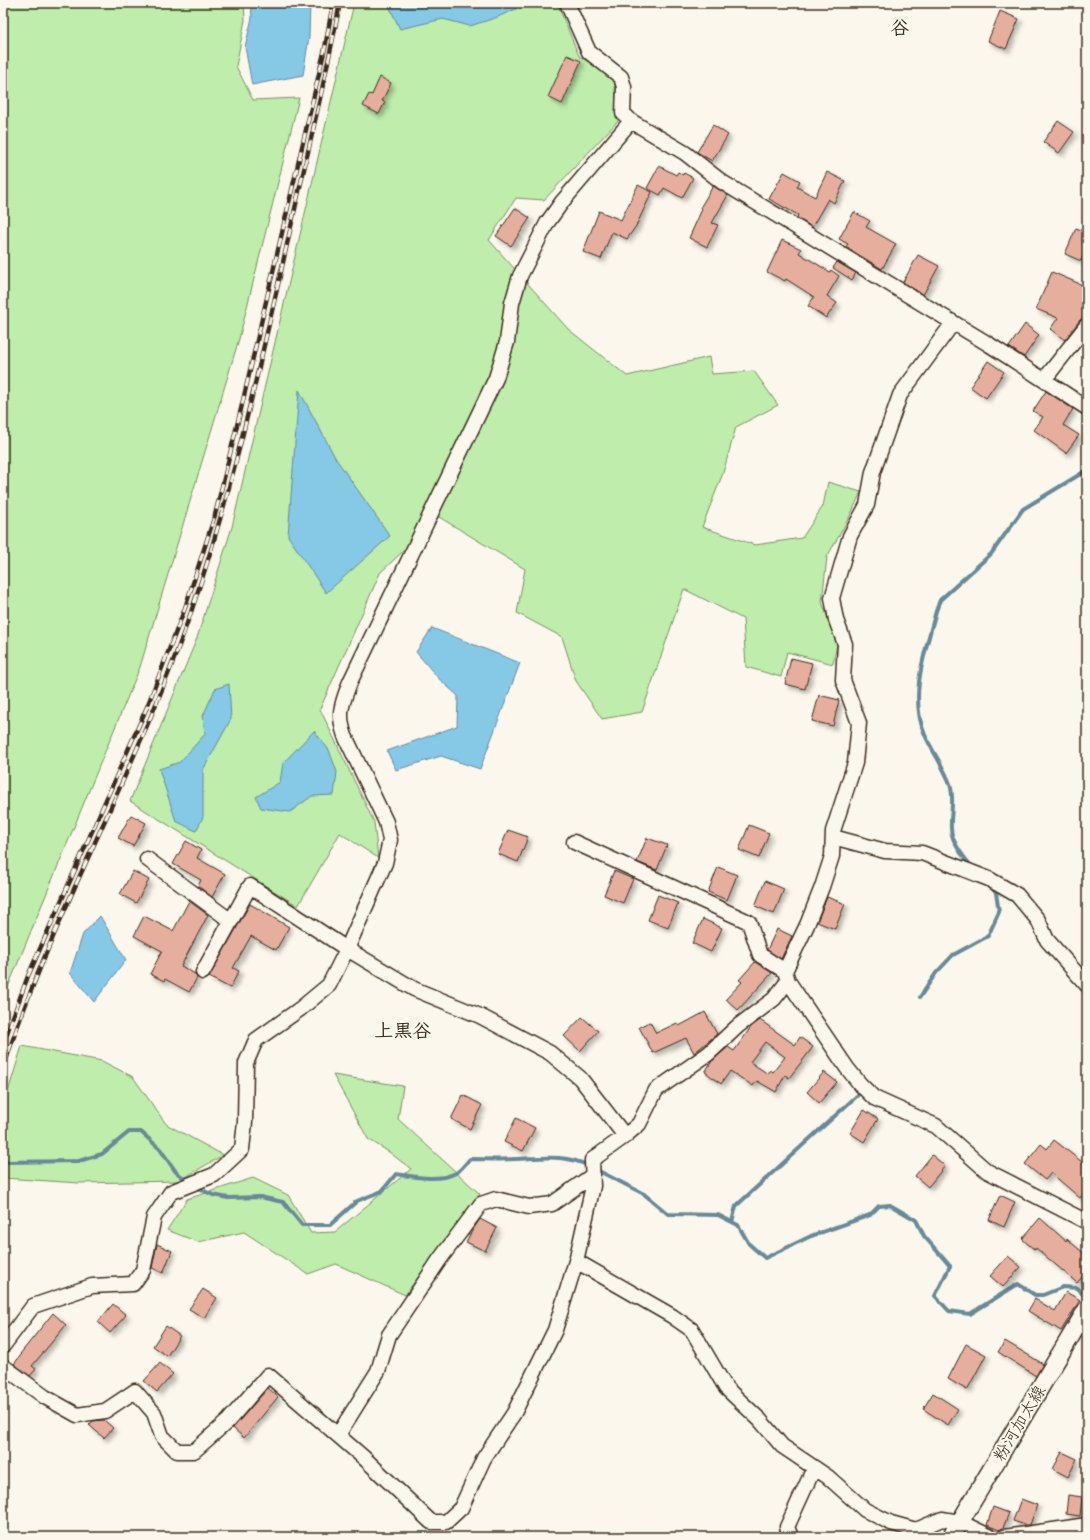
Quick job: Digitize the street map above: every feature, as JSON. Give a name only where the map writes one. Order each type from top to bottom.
[{"type":"main road","name":"粉河加太線","points":[[951,1537],[1087,1309]]},
{"type":"street","points":[[567,3],[589,52],[621,77],[624,87],[623,113],[631,121],[685,153],[722,182],[954,323],[1087,408]]},
{"type":"street","points":[[3,1346],[33,1306],[92,1286],[133,1284],[143,1270],[154,1217],[171,1192],[214,1175],[242,1149],[245,1122],[246,1063],[256,1040],[300,1009],[328,985],[347,949],[385,863],[390,840],[386,822],[344,736],[340,723],[341,706],[350,682],[496,378],[507,342],[512,303],[520,276],[547,223],[562,202],[631,121]]},
{"type":"street","points":[[3,1366],[45,1397],[77,1415],[105,1411],[135,1391],[154,1413],[162,1436],[177,1451],[194,1451],[228,1421],[268,1375],[338,1435],[431,1522],[446,1522],[461,1508],[484,1458],[514,1412],[555,1330],[576,1261],[593,1186],[592,1160],[639,1124],[656,1090],[708,1054],[738,1026],[774,999],[786,976],[822,887],[832,856],[833,831],[855,763],[859,723],[843,680],[845,644],[836,620],[832,598],[850,536],[867,505],[873,472],[900,395],[954,323]]},
{"type":"street","points":[[1044,380],[1087,325]]},
{"type":"street","points":[[833,837],[885,851],[922,853],[989,879],[1016,895],[1038,920],[1048,940],[1087,985]]},
{"type":"street","points":[[574,842],[749,922],[760,955],[786,976],[847,1068],[874,1098],[936,1126],[987,1171],[1087,1222]]},
{"type":"street","points":[[147,859],[231,921]]},
{"type":"street","points":[[203,972],[250,886],[347,949],[414,989],[480,1016],[550,1053],[580,1078],[625,1136]]},
{"type":"street","points":[[338,1435],[378,1371],[389,1335],[440,1259],[481,1204],[496,1199],[529,1207],[552,1204],[592,1175]]},
{"type":"street","points":[[576,1261],[672,1316],[692,1330],[726,1388],[760,1420],[782,1446],[828,1477],[865,1510],[890,1523],[916,1530],[942,1519],[960,1522],[991,1537]]},
{"type":"street","points":[[790,1537],[787,1527],[814,1468]]},
{"type":"street","points":[[1004,1537],[1087,1525]]},
{"type":"green space","points":[[3,3],[244,3],[245,20],[236,66],[253,100],[299,98],[239,339],[140,667],[3,999]]},
{"type":"green space","points":[[354,3],[557,3],[579,56],[614,78],[618,121],[544,200],[516,198],[489,240],[568,329],[627,376],[709,357],[712,374],[754,371],[778,405],[736,427],[723,473],[702,527],[755,545],[802,538],[823,506],[828,482],[861,492],[850,516],[827,557],[822,602],[837,644],[833,664],[787,652],[781,677],[746,667],[743,619],[684,589],[642,712],[602,719],[576,681],[562,637],[517,613],[525,569],[439,517],[380,573],[320,709],[374,822],[378,858],[340,833],[298,906],[130,801],[197,638],[232,527]]},
{"type":"green space","points":[[22,1046],[102,1061],[133,1077],[166,1124],[223,1155],[179,1181],[79,1183],[3,1178],[3,1108]]},
{"type":"green space","points":[[333,1075],[403,1086],[398,1119],[480,1194],[405,1295],[336,1264],[308,1274],[244,1232],[198,1242],[167,1230],[187,1199],[253,1178],[288,1195],[311,1233],[335,1232],[411,1169],[389,1152],[368,1139]]},
{"type":"water","points":[[251,3],[310,3],[309,37],[303,75],[252,85],[245,47],[252,18]]},
{"type":"water","points":[[389,3],[517,3],[516,9],[470,26],[443,19],[400,29]]},
{"type":"water","points":[[299,390],[336,459],[390,536],[326,593],[288,536]]},
{"type":"water","points":[[432,628],[520,663],[480,769],[441,756],[396,770],[387,751],[457,726],[458,696],[438,678],[416,652]]},
{"type":"water","points":[[229,684],[231,719],[203,770],[203,817],[196,831],[176,821],[159,769],[180,762],[205,734],[203,716],[215,689]]},
{"type":"water","points":[[314,731],[329,750],[337,772],[334,795],[312,796],[290,812],[261,808],[256,797],[280,782],[283,763]]},
{"type":"water","points":[[100,916],[126,960],[94,1002],[70,973],[83,934]]},
{"type":"building","points":[[1000,11],[1019,19],[1006,49],[988,41]]},
{"type":"building","points":[[567,55],[581,61],[562,104],[548,97]]},
{"type":"building","points":[[380,77],[391,83],[382,101],[385,102],[379,114],[363,106],[369,94],[372,95]]},
{"type":"building","points":[[1058,121],[1074,132],[1059,153],[1043,142]]},
{"type":"building","points":[[713,125],[728,135],[712,161],[697,152]]},
{"type":"building","points":[[659,166],[676,175],[678,172],[683,175],[684,173],[693,178],[682,198],[664,188],[660,195],[647,188]]},
{"type":"building","points":[[784,172],[800,181],[797,187],[815,197],[827,172],[845,181],[834,203],[828,199],[812,227],[797,218],[798,215],[769,199]]},
{"type":"building","points":[[638,185],[652,192],[636,226],[627,239],[612,232],[601,259],[583,252],[599,211],[621,220]]},
{"type":"building","points":[[713,186],[728,195],[712,223],[718,225],[707,247],[689,238],[702,209],[700,208]]},
{"type":"building","points":[[515,208],[530,218],[511,246],[496,236]]},
{"type":"building","points":[[854,212],[870,221],[866,227],[896,244],[882,269],[846,247],[848,244],[839,239]]},
{"type":"building","points":[[1076,228],[1087,232],[1087,247],[1081,261],[1065,254]]},
{"type":"building","points":[[782,240],[801,249],[799,253],[830,272],[831,270],[839,276],[827,296],[837,303],[826,318],[808,306],[814,297],[786,279],[785,281],[767,272]]},
{"type":"building","points":[[918,255],[939,266],[923,295],[903,282]]},
{"type":"building","points":[[837,262],[856,273],[852,280],[833,268]]},
{"type":"building","points":[[1052,272],[1087,287],[1087,317],[1080,320],[1065,340],[1050,329],[1058,318],[1036,309]]},
{"type":"building","points":[[1025,324],[1039,335],[1024,357],[1009,347]]},
{"type":"building","points":[[988,361],[1004,372],[986,398],[970,387]]},
{"type":"building","points":[[1046,391],[1073,409],[1063,425],[1079,435],[1066,453],[1034,430],[1043,417],[1033,411]]},
{"type":"building","points":[[791,658],[812,663],[805,689],[785,684]]},
{"type":"building","points":[[819,695],[839,700],[833,726],[812,721]]},
{"type":"building","points":[[131,815],[146,823],[133,846],[118,838]]},
{"type":"building","points":[[749,825],[769,833],[759,858],[739,850]]},
{"type":"building","points":[[508,830],[528,837],[518,862],[498,854]]},
{"type":"building","points":[[647,838],[667,845],[657,870],[637,862]]},
{"type":"building","points":[[186,841],[201,850],[197,858],[225,874],[212,897],[198,886],[201,880],[173,864]]},
{"type":"building","points":[[718,867],[737,875],[727,900],[708,892]]},
{"type":"building","points":[[133,871],[149,880],[136,903],[120,894]]},
{"type":"building","points":[[614,871],[633,879],[623,903],[604,895]]},
{"type":"building","points":[[765,881],[784,889],[774,914],[755,906]]},
{"type":"building","points":[[658,895],[678,903],[668,928],[648,920]]},
{"type":"building","points":[[827,897],[845,904],[835,929],[817,922]]},
{"type":"building","points":[[189,901],[208,915],[181,966],[195,974],[197,978],[189,992],[165,979],[164,981],[150,974],[162,951],[134,936],[144,916],[173,931]]},
{"type":"building","points":[[250,904],[289,927],[276,950],[251,936],[233,968],[239,971],[230,988],[209,977]]},
{"type":"building","points":[[703,919],[722,928],[711,952],[692,943]]},
{"type":"building","points":[[777,929],[792,936],[781,959],[767,950]]},
{"type":"building","points":[[755,962],[772,973],[738,1010],[726,999],[742,982],[739,980]]},
{"type":"building","points":[[705,1012],[717,1034],[694,1053],[686,1038],[653,1053],[639,1027],[650,1022],[656,1033],[677,1023],[679,1026]]},
{"type":"building","points":[[582,1017],[598,1031],[580,1051],[564,1036]]},
{"type":"building","points":[[760,1020],[795,1045],[800,1037],[813,1047],[789,1078],[785,1075],[776,1092],[757,1081],[753,1086],[730,1071],[721,1084],[705,1072],[712,1061],[728,1047],[734,1051],[751,1027]],"holes":[[[765,1042],[785,1057],[773,1072],[770,1070],[768,1074],[750,1062]]]},
{"type":"building","points":[[824,1072],[837,1082],[819,1103],[807,1092]]},
{"type":"building","points":[[463,1095],[482,1105],[470,1129],[451,1119]]},
{"type":"building","points":[[864,1110],[878,1119],[864,1142],[850,1133]]},
{"type":"building","points":[[516,1118],[535,1128],[523,1151],[504,1142]]},
{"type":"building","points":[[1054,1140],[1087,1166],[1087,1190],[1080,1198],[1051,1173],[1045,1180],[1025,1164],[1041,1144],[1047,1149]]},
{"type":"building","points":[[932,1155],[945,1166],[928,1187],[915,1176]]},
{"type":"building","points":[[1000,1195],[1015,1202],[1004,1227],[989,1220]]},
{"type":"building","points":[[1040,1218],[1066,1241],[1067,1239],[1087,1256],[1087,1271],[1077,1283],[1036,1248],[1035,1250],[1022,1239]]},
{"type":"building","points":[[480,1219],[497,1228],[485,1251],[466,1242]]},
{"type":"building","points":[[157,1244],[172,1251],[163,1273],[152,1268]]},
{"type":"building","points":[[1008,1256],[1021,1267],[1003,1287],[990,1276]]},
{"type":"building","points":[[203,1289],[217,1298],[204,1318],[189,1309]]},
{"type":"building","points":[[1066,1292],[1080,1300],[1061,1331],[1028,1311],[1035,1299],[1055,1311]]},
{"type":"building","points":[[113,1304],[126,1315],[110,1333],[98,1322]]},
{"type":"building","points":[[53,1313],[66,1325],[32,1366],[36,1369],[30,1376],[14,1364],[21,1355],[20,1354]]},
{"type":"building","points":[[166,1326],[180,1336],[167,1356],[153,1346]]},
{"type":"building","points":[[1005,1341],[1043,1364],[1036,1376],[998,1352]]},
{"type":"building","points":[[966,1344],[986,1355],[967,1390],[948,1379]]},
{"type":"building","points":[[160,1363],[173,1374],[157,1392],[144,1381]]},
{"type":"building","points":[[268,1388],[278,1397],[244,1438],[233,1428]]},
{"type":"building","points":[[933,1393],[958,1409],[948,1425],[923,1409]]},
{"type":"building","points":[[104,1420],[113,1428],[104,1438],[89,1425],[93,1421]]},
{"type":"building","points":[[1062,1452],[1077,1459],[1068,1477],[1053,1469]]},
{"type":"building","points":[[1068,1495],[1082,1497],[1080,1516],[1066,1514]]},
{"type":"building","points":[[1021,1499],[1037,1505],[1030,1525],[1013,1521]]},
{"type":"building","points":[[993,1507],[1009,1513],[1003,1528],[999,1530],[987,1525]]},
{"type":"waterway","points":[[973,868],[962,855],[954,840],[951,829],[952,801],[950,784],[945,771],[925,735],[920,720],[918,704],[920,673],[936,611],[940,600],[991,554],[1023,509],[1087,470]]},
{"type":"waterway","points":[[920,997],[936,973],[953,955],[988,936],[999,912],[996,893],[990,886]]},
{"type":"waterway","points":[[732,1222],[736,1206],[860,1093]]},
{"type":"waterway","points":[[3,1162],[79,1161],[102,1154],[129,1132],[141,1132],[160,1149],[176,1172],[189,1182]]},
{"type":"waterway","points":[[194,1186],[213,1195],[228,1198],[260,1197],[283,1202],[302,1225],[330,1225],[357,1201],[382,1191],[396,1174],[427,1178],[449,1176],[456,1173],[470,1159],[562,1158],[580,1162],[589,1166]]},
{"type":"waterway","points":[[595,1169],[644,1194],[668,1214],[718,1215],[738,1225],[749,1244],[765,1258],[811,1236],[870,1215],[879,1206],[890,1205],[916,1220],[924,1236],[950,1266],[935,1296],[949,1311],[970,1314],[1018,1284],[1035,1295],[1043,1295],[1063,1287],[1078,1288],[1084,1296]]},
{"type":"railway","points":[[3,1044],[28,976],[147,707],[185,608],[215,515],[325,48],[333,3]]},
{"type":"railway","points":[[3,1069],[22,1014],[43,961],[159,697],[180,643],[211,551],[237,457],[260,362],[340,3]]},
{"type":"district","name":"谷","points":[[900,27]]},
{"type":"district","name":"上黒谷","points":[[403,1030]]}]
